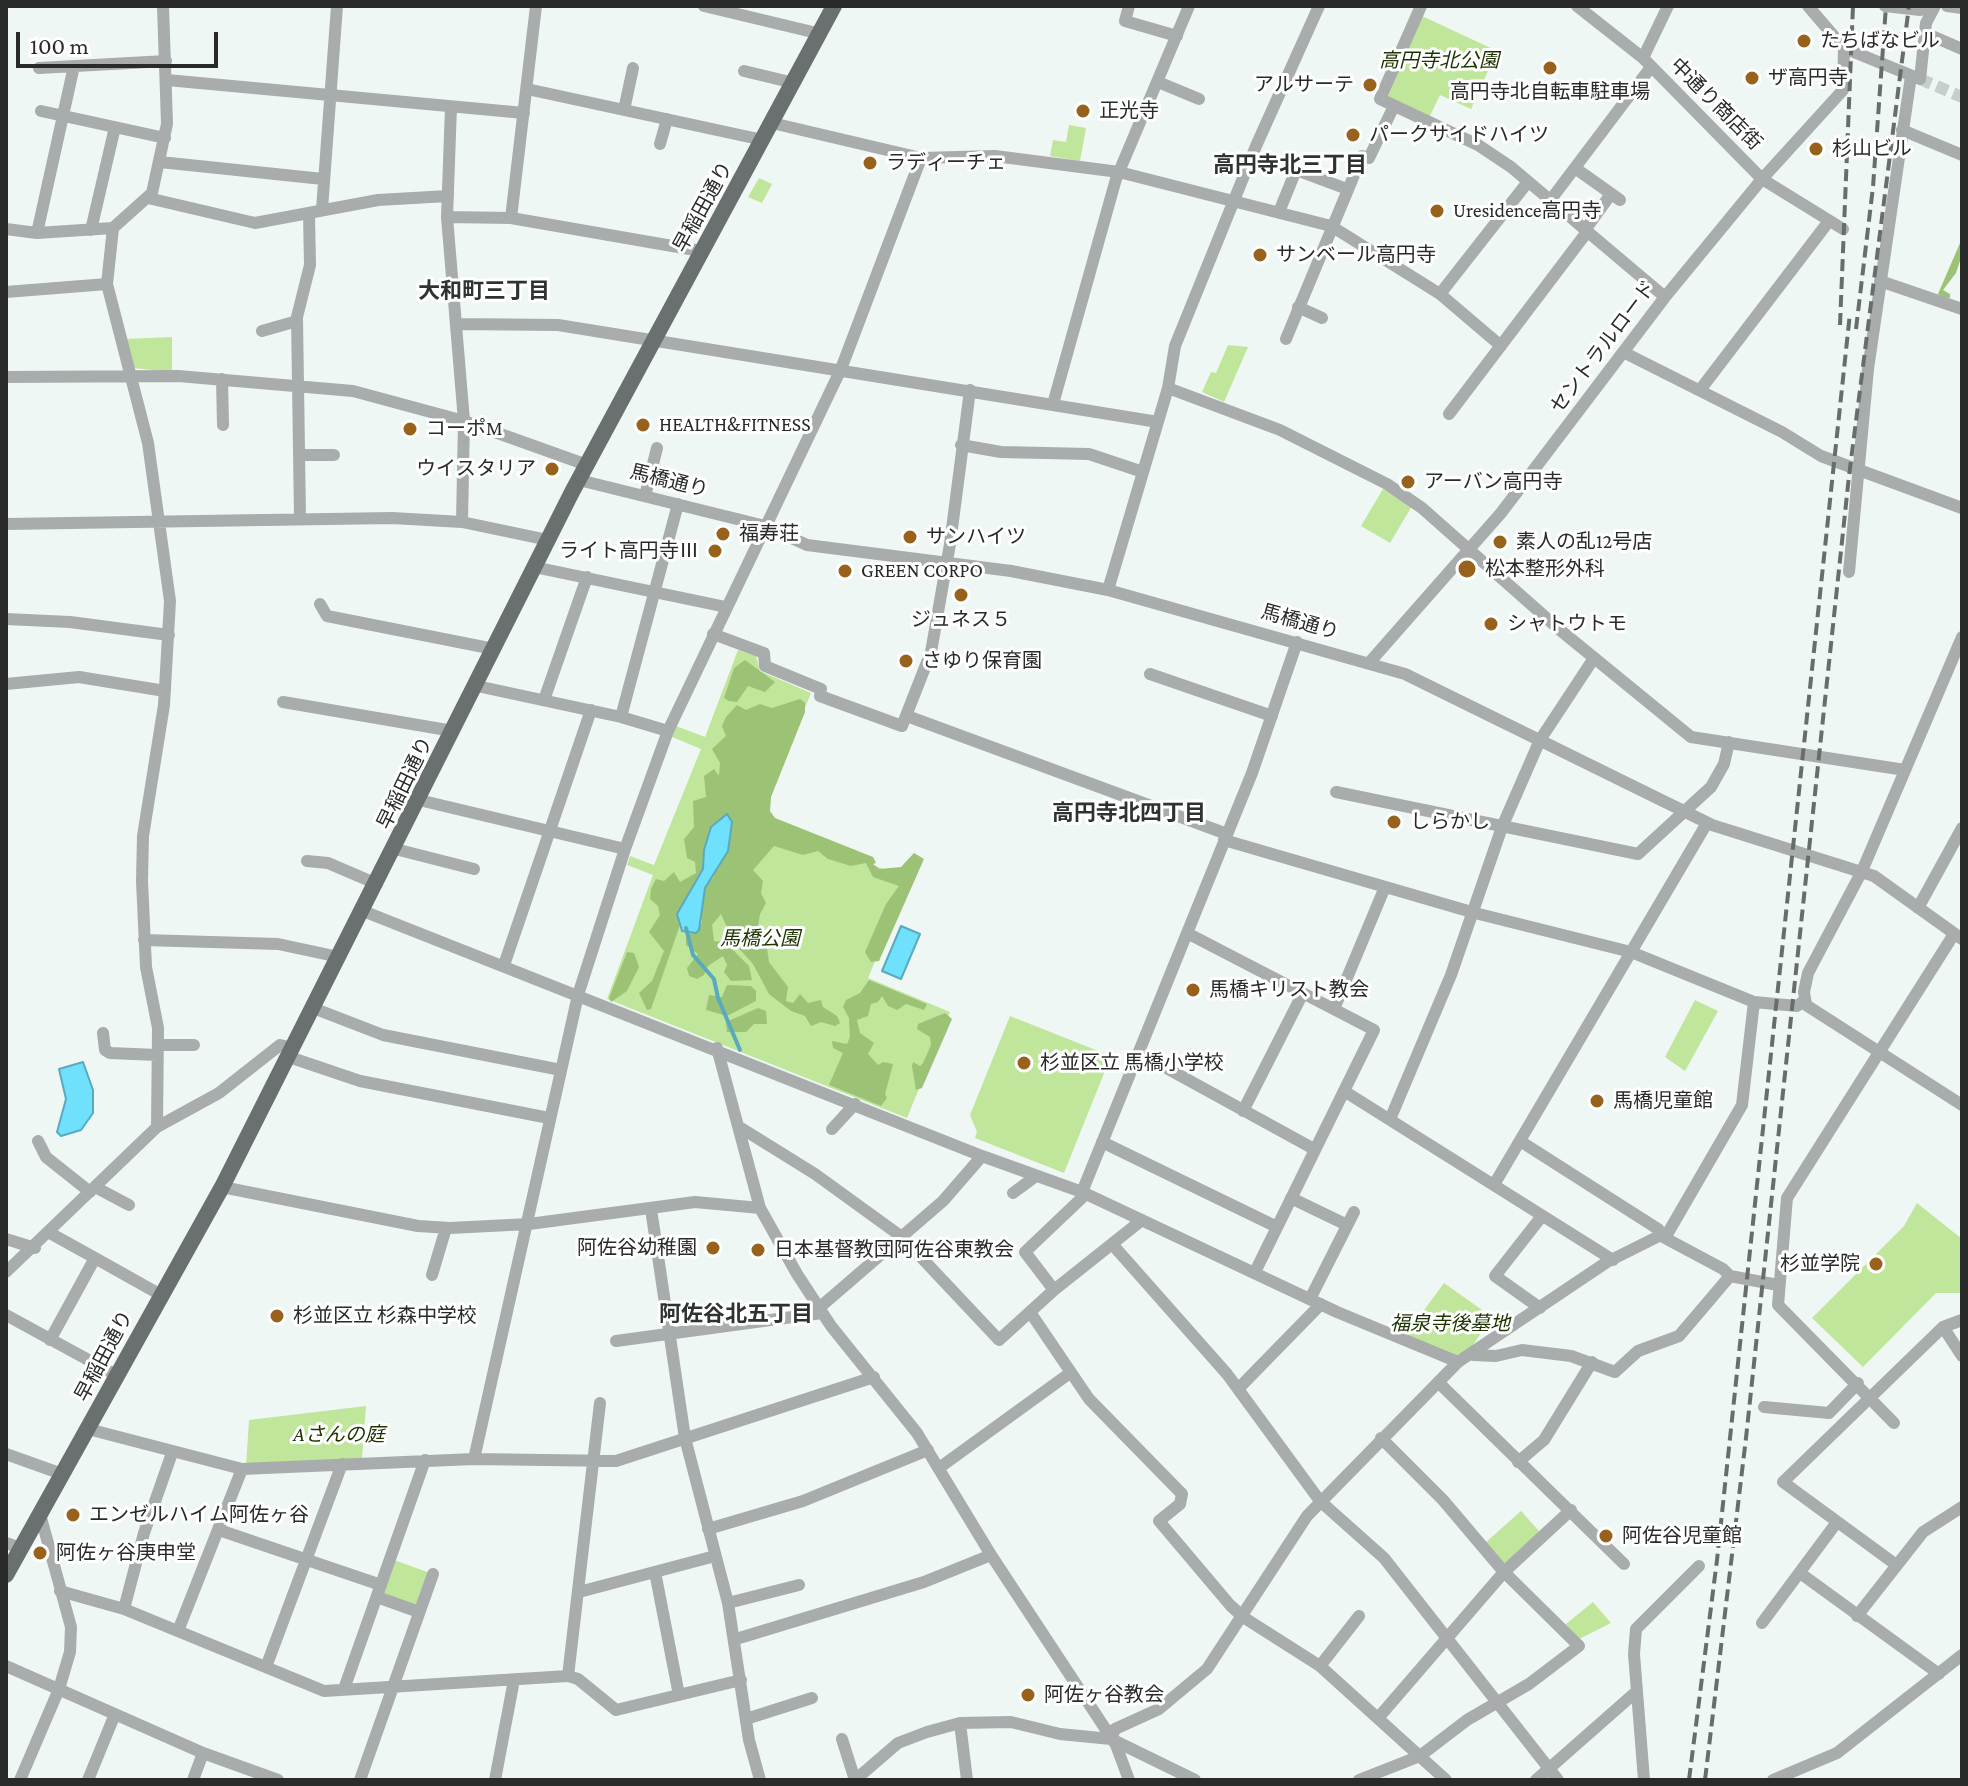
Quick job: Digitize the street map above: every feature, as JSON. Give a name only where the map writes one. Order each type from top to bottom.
[{"type":"main road","name":"早稲田通り","points":[[6,1575],[13,1545],[40,1514],[222,1187],[395,849],[534,567],[834,6]]},
{"type":"street","points":[[6,229],[37,233],[113,228],[148,198],[165,138],[167,80],[163,6]]},
{"type":"street","points":[[322,209],[337,6]]},
{"type":"street","points":[[511,218],[536,6]]},
{"type":"street","points":[[704,6],[821,34]]},
{"type":"street","points":[[1129,6],[1125,21],[1177,36]]},
{"type":"street","points":[[1053,404],[1119,172],[1189,6]]},
{"type":"street","points":[[1108,590],[1168,388],[1175,346],[1319,6]]},
{"type":"street","points":[[1421,6],[1380,99],[1478,145],[1511,167],[1665,297]]},
{"type":"street","name":"中通り商店街","points":[[1577,6],[1647,62],[1762,179],[1843,229]]},
{"type":"street","points":[[1549,202],[1647,62],[1668,6]]},
{"type":"street","points":[[1808,6],[1844,48],[1920,79],[1925,33],[1933,6]]},
{"type":"street","points":[[1885,6],[1920,10],[1933,6]]},
{"type":"street","points":[[1947,6],[1962,8]]},
{"type":"street","points":[[1925,33],[1962,49]]},
{"type":"street","name":"セントラルロード","points":[[1369,663],[1470,550],[1625,353],[1665,297],[1762,179],[1843,90],[1844,48]]},
{"type":"street","points":[[39,68],[166,61]]},
{"type":"street","points":[[37,233],[74,66]]},
{"type":"street","points":[[624,110],[633,68]]},
{"type":"street","points":[[744,71],[794,83]]},
{"type":"street","points":[[1849,572],[1880,281],[1911,76]]},
{"type":"street","points":[[167,80],[524,113]]},
{"type":"street","points":[[1158,82],[1199,99]]},
{"type":"street","points":[[527,89],[763,140]]},
{"type":"street","points":[[1286,339],[1362,156],[1369,158],[1394,106]]},
{"type":"street","points":[[451,107],[447,217],[464,421],[462,522]]},
{"type":"street","points":[[41,111],[165,138]]},
{"type":"street","points":[[660,144],[667,119]]},
{"type":"street","points":[[772,123],[921,158],[995,156],[1119,172],[1331,226],[1440,294],[1501,346]]},
{"type":"street","points":[[91,230],[115,127]]},
{"type":"street","points":[[1902,130],[1962,155]]},
{"type":"street","points":[[474,1459],[578,995],[625,849],[668,731],[841,369],[921,158]]},
{"type":"street","points":[[160,162],[323,179]]},
{"type":"street","points":[[1449,414],[1586,231],[1616,197],[1575,168]]},
{"type":"street","points":[[1279,212],[1296,170],[1347,189]]},
{"type":"street","points":[[1440,294],[1527,183]]},
{"type":"street","points":[[148,198],[255,223],[378,200],[448,196]]},
{"type":"street","points":[[300,518],[297,321],[302,288],[310,265],[309,214]]},
{"type":"street","points":[[447,217],[511,218],[701,251]]},
{"type":"street","points":[[1700,390],[1829,221]]},
{"type":"street","points":[[113,228],[107,284],[148,443],[167,569],[169,635],[165,691],[143,836],[144,940],[158,1050],[157,1127]]},
{"type":"street","points":[[1880,281],[1962,309]]},
{"type":"street","points":[[6,292],[107,284]]},
{"type":"street","points":[[1298,307],[1322,318]]},
{"type":"street","points":[[262,331],[297,321]]},
{"type":"street","points":[[456,324],[558,325],[1158,422]]},
{"type":"street","points":[[1625,353],[1821,456],[1962,508]]},
{"type":"street","name":"馬橋通り","points":[[6,377],[131,375],[222,379],[353,391],[464,421],[583,473],[645,496],[765,526],[807,545],[1049,577],[1297,642],[1405,674],[1686,809],[1707,823],[1862,871],[1958,936]]},
{"type":"street","points":[[222,379],[223,425]]},
{"type":"street","points":[[1168,388],[1280,430],[1387,484],[1422,508],[1594,658],[1691,737],[1905,770]]},
{"type":"street","points":[[713,634],[764,653],[765,666],[821,689],[820,696],[902,726],[931,652],[947,564],[970,390]]},
{"type":"street","points":[[961,445],[1001,452],[1089,454],[1143,472]]},
{"type":"street","points":[[645,496],[657,448]]},
{"type":"street","points":[[299,455],[334,455]]},
{"type":"street","points":[[621,717],[678,504]]},
{"type":"street","points":[[6,524],[300,518],[462,522],[548,540]]},
{"type":"street","points":[[534,567],[726,607]]},
{"type":"street","points":[[544,700],[587,577]]},
{"type":"street","points":[[320,604],[327,616],[494,649]]},
{"type":"street","points":[[6,619],[70,622],[169,635]]},
{"type":"street","points":[[1962,637],[1862,871],[1808,973],[1805,1000],[1806,1005],[1958,1102],[1962,1086]]},
{"type":"street","points":[[1054,1290],[1025,1252],[1084,1193],[1272,716],[1297,642]]},
{"type":"street","points":[[1391,1117],[1475,913],[1502,827],[1540,740],[1594,658]]},
{"type":"street","points":[[1150,674],[1272,716]]},
{"type":"street","points":[[6,684],[79,677],[165,691]]},
{"type":"street","points":[[477,686],[621,717],[668,731]]},
{"type":"street","points":[[283,702],[453,731]]},
{"type":"street","points":[[504,965],[591,710]]},
{"type":"street","points":[[907,716],[1225,837],[1475,913],[1631,952],[1754,1002],[1797,1006],[1805,1000]]},
{"type":"street","points":[[1336,792],[1638,854],[1711,787],[1724,764],[1729,742]]},
{"type":"street","points":[[419,800],[625,849]]},
{"type":"street","points":[[1495,1183],[1707,823]]},
{"type":"street","points":[[1918,908],[1962,828]]},
{"type":"street","points":[[395,849],[474,869]]},
{"type":"street","points":[[307,861],[328,863],[377,884]]},
{"type":"street","points":[[1334,1009],[1385,887]]},
{"type":"street","points":[[363,911],[717,1048],[982,1156],[1084,1193],[1315,1302],[1458,1362]]},
{"type":"street","points":[[1187,933],[1374,1030],[1255,1272]]},
{"type":"street","points":[[1894,1423],[1872,1397],[1778,1305],[1787,1198],[1879,1052],[1958,936]]},
{"type":"street","points":[[144,940],[278,944],[339,957]]},
{"type":"street","points":[[1243,1111],[1303,993]]},
{"type":"street","points":[[1111,1739],[1115,1729],[1179,1696],[1207,1669],[1288,1542],[1320,1501],[1458,1362],[1613,1260],[1663,1236],[1742,1105],[1747,1090],[1754,1002]]},
{"type":"street","points":[[313,1008],[383,1035],[561,1070]]},
{"type":"street","points":[[103,1033],[105,1050],[110,1053],[194,1045]]},
{"type":"street","points":[[6,1272],[35,1248],[157,1127],[219,1093],[280,1045],[360,1081],[549,1118]]},
{"type":"street","points":[[717,1048],[741,1128],[760,1208],[821,1310],[928,1450],[991,1555],[1111,1739],[1129,1780]]},
{"type":"street","points":[[1139,1053],[1165,1064],[1314,1149]]},
{"type":"street","points":[[1344,1091],[1391,1117],[1613,1260]]},
{"type":"street","points":[[832,1129],[855,1104]]},
{"type":"street","points":[[741,1128],[815,1174],[902,1237],[999,1340],[1054,1290],[1142,1220]]},
{"type":"street","points":[[38,1141],[46,1157],[93,1189],[129,1205]]},
{"type":"street","points":[[1520,1141],[1658,1229],[1663,1236],[1723,1269],[1730,1276],[1778,1285]]},
{"type":"street","points":[[1102,1142],[1277,1227]]},
{"type":"street","points":[[616,1341],[821,1310],[943,1201],[982,1156]]},
{"type":"street","points":[[1013,1193],[1036,1176]]},
{"type":"street","points":[[222,1187],[418,1226],[446,1228],[529,1224],[695,1202],[760,1208]]},
{"type":"street","points":[[1291,1198],[1347,1225]]},
{"type":"street","points":[[651,1209],[685,1438],[736,1639],[746,1719],[760,1780]]},
{"type":"street","points":[[1238,1389],[1315,1302],[1354,1212]]},
{"type":"street","points":[[1540,1308],[1495,1276],[1542,1216]]},
{"type":"street","points":[[432,1275],[446,1228]]},
{"type":"street","points":[[48,1232],[161,1295]]},
{"type":"street","points":[[6,1239],[35,1248]]},
{"type":"street","points":[[1112,1244],[1238,1389],[1320,1501],[1384,1558],[1558,1780]]},
{"type":"street","points":[[50,1340],[95,1258]]},
{"type":"street","points":[[1473,1355],[1496,1356],[1522,1350],[1592,1362],[1615,1372],[1638,1351],[1679,1336],[1730,1276]]},
{"type":"street","points":[[1030,1312],[1098,1409],[1182,1494],[1180,1504],[1159,1521],[1243,1617],[1320,1666],[1446,1780]]},
{"type":"street","points":[[6,1315],[116,1375]]},
{"type":"street","points":[[1895,1564],[1783,1482],[1943,1327],[1962,1320]]},
{"type":"street","points":[[1943,1327],[1962,1356]]},
{"type":"street","points":[[1518,1462],[1544,1440],[1592,1362]]},
{"type":"street","points":[[939,1468],[1070,1373]]},
{"type":"street","points":[[88,1429],[242,1469],[474,1459],[592,1462],[632,1457],[874,1377]]},
{"type":"street","points":[[1438,1382],[1624,1564]]},
{"type":"street","points":[[1764,1407],[1829,1413],[1858,1383]]},
{"type":"street","points":[[568,1676],[600,1403]]},
{"type":"street","points":[[1359,1780],[1420,1756],[1496,1701],[1529,1684],[1579,1646],[1504,1572],[1443,1500],[1381,1438]]},
{"type":"street","points":[[708,1529],[803,1501],[928,1450]]},
{"type":"street","points":[[124,1609],[144,1533],[172,1453]]},
{"type":"street","points":[[6,1454],[62,1474]]},
{"type":"street","points":[[344,1689],[425,1460]]},
{"type":"street","points":[[266,1667],[342,1464]]},
{"type":"street","points":[[178,1631],[242,1469]]},
{"type":"street","points":[[1857,1616],[1923,1532],[1962,1507]]},
{"type":"street","points":[[1379,1717],[1504,1572],[1571,1510]]},
{"type":"street","points":[[20,1780],[59,1689],[70,1652],[71,1627],[40,1514]]},
{"type":"street","points":[[1762,1623],[1837,1522]]},
{"type":"street","points":[[219,1530],[305,1559],[419,1612]]},
{"type":"street","points":[[736,1639],[924,1582],[991,1555]]},
{"type":"street","points":[[579,1592],[715,1556]]},
{"type":"street","points":[[1644,1780],[1636,1692],[1636,1629],[1699,1566]]},
{"type":"street","points":[[655,1572],[679,1695]]},
{"type":"street","points":[[1800,1573],[1939,1674]]},
{"type":"street","points":[[360,1780],[433,1574]]},
{"type":"street","points":[[728,1603],[799,1585]]},
{"type":"street","points":[[60,1591],[124,1609],[324,1691],[568,1676],[578,1679],[616,1710],[741,1680]]},
{"type":"street","points":[[1320,1666],[1359,1616]]},
{"type":"street","points":[[1773,1780],[1790,1777],[1837,1753],[1962,1655]]},
{"type":"street","points":[[6,1666],[203,1753],[278,1780]]},
{"type":"street","points":[[495,1780],[514,1680]]},
{"type":"street","points":[[1536,1780],[1636,1692]]},
{"type":"street","points":[[746,1719],[812,1698]]},
{"type":"street","points":[[88,1780],[115,1714]]},
{"type":"street","points":[[842,1739],[855,1780],[898,1743],[960,1723],[1011,1722],[1060,1734],[1111,1739],[1195,1780]]},
{"type":"street","points":[[960,1723],[967,1780]]},
{"type":"street","points":[[193,1780],[203,1753]]},
{"type":"green space","name":"高円寺北公園","points":[[1422,16],[1497,51],[1471,109],[1440,95],[1429,118],[1387,98]]},
{"type":"green space","points":[[1069,125],[1086,128],[1080,161],[1050,156],[1053,140],[1066,142]]},
{"type":"green space","points":[[759,178],[772,184],[762,203],[748,197]]},
{"type":"green space","points":[[1960,243],[1962,255],[1956,273],[1943,290],[1950,294],[1950,298],[1943,297],[1938,294]]},
{"type":"green space","points":[[172,337],[172,372],[133,368],[125,339]]},
{"type":"green space","points":[[1228,345],[1248,347],[1224,402],[1202,392],[1211,372],[1216,373]]},
{"type":"green space","points":[[1383,489],[1412,506],[1390,543],[1361,526]]},
{"type":"green space","name":"馬橋公園","points":[[738,650],[756,656],[760,671],[811,693],[760,817],[909,880],[868,978],[950,1012],[907,1118],[607,999],[653,875],[627,865],[630,856],[654,865],[701,749],[672,737],[676,726],[705,737]]},
{"type":"green space","points":[[745,660],[775,682],[765,692],[748,686],[737,702],[729,701],[724,698],[734,668]]},
{"type":"green space","points":[[800,699],[805,703],[805,712],[771,797],[770,811],[775,818],[873,857],[876,863],[873,864],[879,869],[901,867],[914,853],[924,859],[879,961],[871,962],[865,952],[886,904],[899,886],[873,877],[866,863],[851,866],[828,859],[818,851],[803,855],[774,846],[753,870],[763,881],[761,893],[766,903],[760,914],[755,947],[767,948],[769,962],[788,987],[786,1001],[793,1003],[800,994],[808,1003],[821,1000],[823,1007],[837,1016],[840,1023],[835,1026],[821,1022],[811,1026],[805,1016],[791,1011],[769,994],[753,964],[734,943],[721,914],[712,925],[714,941],[725,942],[749,966],[752,980],[731,981],[724,972],[727,965],[723,956],[708,966],[704,975],[697,979],[689,976],[687,968],[698,954],[686,945],[686,938],[702,923],[699,897],[710,878],[714,878],[708,866],[682,919],[651,1009],[647,1010],[639,993],[652,981],[664,951],[649,932],[660,915],[658,906],[650,899],[651,889],[656,879],[664,881],[674,872],[680,882],[696,873],[695,862],[687,858],[684,839],[694,827],[693,801],[706,797],[704,776],[714,769],[719,776],[720,763],[712,749],[726,736],[722,726],[726,717],[737,705],[746,710],[760,704],[772,708]]},
{"type":"green space","points":[[627,952],[634,953],[639,967],[627,991],[611,1002],[609,998]]},
{"type":"green space","points":[[869,980],[927,1004],[924,1010],[906,1004],[897,1010],[888,1006],[882,996],[878,1002],[871,1004],[868,1016],[857,1020],[860,1033],[874,1043],[868,1054],[878,1065],[883,1062],[893,1064],[885,1094],[887,1098],[881,1106],[829,1085],[843,1053],[833,1048],[832,1041],[847,1044],[850,1037],[849,1018],[843,1007],[846,1000],[860,993]]},
{"type":"green space","points":[[727,985],[751,986],[756,991],[756,1001],[727,1016],[706,1010],[709,995],[722,997]]},
{"type":"green space","points":[[1695,1000],[1718,1011],[1685,1071],[1665,1057]]},
{"type":"green space","points":[[758,1008],[766,1011],[767,1024],[754,1024],[746,1032],[727,1032],[726,1022]]},
{"type":"green space","points":[[945,1013],[952,1019],[922,1088],[916,1090],[913,1062],[920,1066],[931,1045],[930,1037],[917,1029],[918,1024]]},
{"type":"green space","points":[[1010,1016],[1111,1056],[1064,1173],[975,1138],[977,1132],[970,1115]]},
{"type":"green space","points":[[1917,1203],[1962,1239],[1962,1293],[1936,1293],[1863,1367],[1812,1318],[1904,1226]]},
{"type":"green space","name":"福泉寺後墓地","points":[[1444,1283],[1492,1317],[1471,1348],[1453,1357],[1405,1336]]},
{"type":"green space","name":"Aさんの庭","points":[[366,1406],[362,1459],[246,1466],[249,1420]]},
{"type":"green space","points":[[1521,1511],[1540,1532],[1504,1564],[1485,1543]]},
{"type":"green space","points":[[394,1560],[430,1573],[417,1608],[382,1595]]},
{"type":"green space","points":[[1593,1602],[1611,1623],[1577,1640],[1566,1624]]},
{"type":"water","points":[[727,814],[732,822],[728,851],[705,888],[699,930],[696,933],[682,931],[677,914],[703,869],[704,850],[711,827]]},
{"type":"water","points":[[901,926],[920,934],[901,979],[882,971]]},
{"type":"water","points":[[83,1062],[93,1090],[93,1113],[81,1130],[61,1136],[57,1132],[66,1099],[59,1069]]},
{"type":"waterway","points":[[686,928],[693,955],[714,979],[718,998],[740,1050]]},
{"type":"tunnel","points":[[1920,79],[1962,97]]},
{"type":"railway","points":[[1840,325],[1853,6]]},
{"type":"railway","points":[[1856,329],[1873,187],[1886,6]]},
{"type":"railway","points":[[1705,1780],[1746,1438],[1849,476],[1909,6]]},
{"type":"railway","points":[[1689,1780],[1717,1560],[1850,313]]},
{"type":"place","name":"たちばなビル","points":[[1804,41]]},
{"type":"place","name":"高円寺北自転車駐車場","points":[[1550,68]]},
{"type":"place","name":"ザ高円寺","points":[[1752,78]]},
{"type":"place","name":"アルサーテ","points":[[1370,85]]},
{"type":"place","name":"正光寺","points":[[1083,111]]},
{"type":"place","name":"パークサイドハイツ","points":[[1353,135]]},
{"type":"place","name":"杉山ビル","points":[[1816,149]]},
{"type":"place","name":"ラディーチェ","points":[[870,163]]},
{"type":"place","name":"Uresidence高円寺","points":[[1437,211]]},
{"type":"place","name":"サンベール高円寺","points":[[1260,255]]},
{"type":"place","name":"HEALTH&FITNESS","points":[[643,425]]},
{"type":"place","name":"コーポM","points":[[410,429]]},
{"type":"place","name":"ウイスタリア","points":[[552,469]]},
{"type":"place","name":"アーバン高円寺","points":[[1408,482]]},
{"type":"place","name":"福寿荘","points":[[723,534]]},
{"type":"place","name":"サンハイツ","points":[[910,537]]},
{"type":"place","name":"素人の乱12号店","points":[[1500,542]]},
{"type":"place","name":"ライト高円寺Ⅲ","points":[[715,551]]},
{"type":"place","name":"松本整形外科","points":[[1467,569]]},
{"type":"place","name":"GREEN CORPO","points":[[845,571]]},
{"type":"place","name":"ジュネス５","points":[[961,595]]},
{"type":"place","name":"シャトウトモ","points":[[1491,624]]},
{"type":"place","name":"さゆり保育園","points":[[906,661]]},
{"type":"place","name":"しらかし","points":[[1394,822]]},
{"type":"place","name":"馬橋キリスト教会","points":[[1193,990]]},
{"type":"place","name":"杉並区立 馬橋小学校","points":[[1024,1063]]},
{"type":"place","name":"馬橋児童館","points":[[1597,1101]]},
{"type":"place","name":"阿佐谷幼稚園","points":[[713,1248]]},
{"type":"place","name":"日本基督教団阿佐谷東教会","points":[[758,1250]]},
{"type":"place","name":"杉並学院","points":[[1876,1264]]},
{"type":"place","name":"杉並区立 杉森中学校","points":[[277,1316]]},
{"type":"place","name":"エンゼルハイム阿佐ヶ谷","points":[[73,1515]]},
{"type":"place","name":"阿佐谷児童館","points":[[1606,1536]]},
{"type":"place","name":"阿佐ヶ谷庚申堂","points":[[40,1553]]},
{"type":"place","name":"阿佐ヶ谷教会","points":[[1028,1695]]},
{"type":"district","name":"高円寺北三丁目","points":[[1290,165]]},
{"type":"district","name":"大和町三丁目","points":[[484,291]]},
{"type":"district","name":"高円寺北四丁目","points":[[1129,813]]},
{"type":"district","name":"阿佐谷北五丁目","points":[[736,1314]]}]
